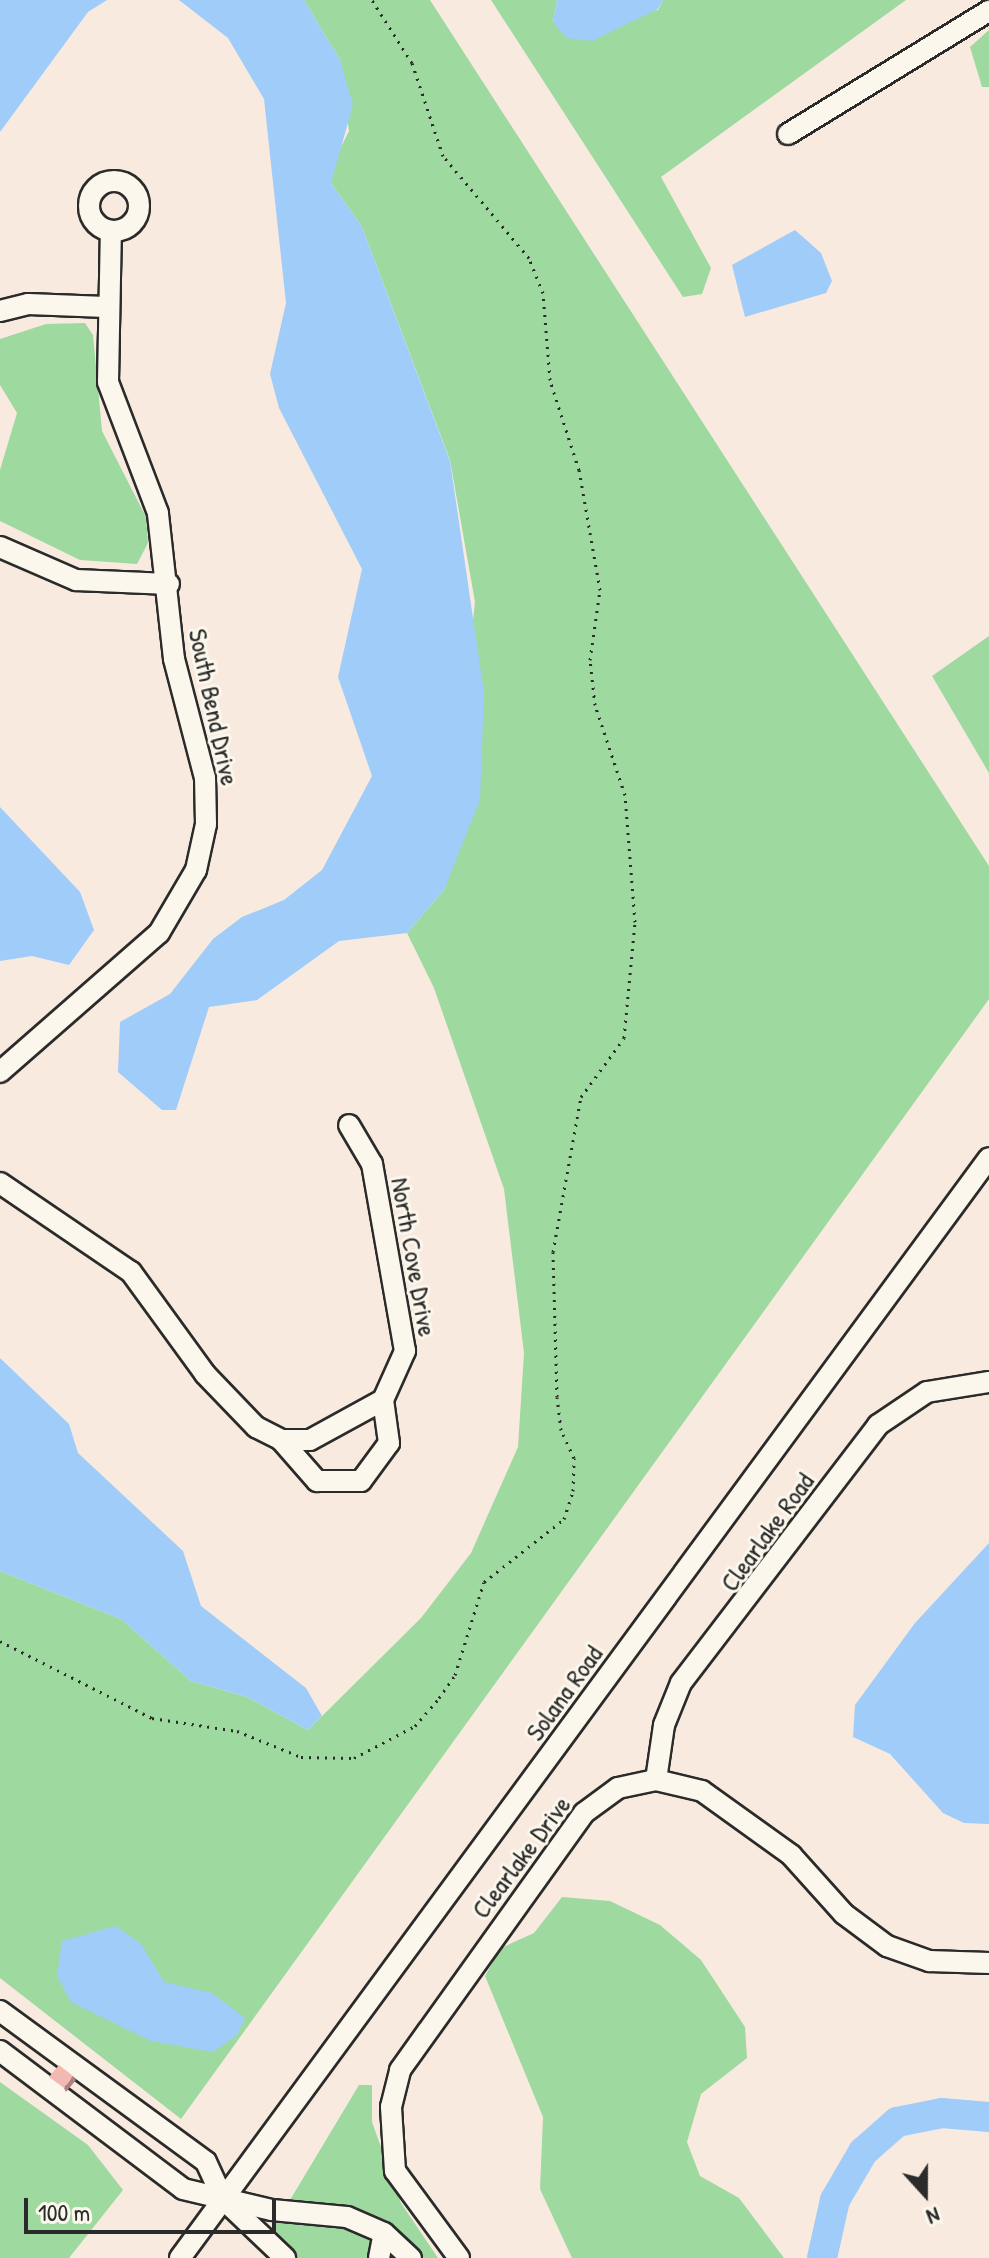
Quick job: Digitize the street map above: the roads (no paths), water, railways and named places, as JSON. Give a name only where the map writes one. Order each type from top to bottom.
[{"type":"street","points":[[788,134],[989,11]]},
{"type":"street","name":"South Bend Drive","points":[[0,1072],[141,951],[174,914],[196,870],[206,789],[174,659],[169,584],[158,513],[108,382],[106,307],[111,231]]},
{"type":"street","points":[[0,311],[41,303],[106,307]]},
{"type":"street","points":[[0,547],[76,580],[169,584]]},
{"type":"street","name":"North Cove Drive","points":[[349,1125],[372,1164],[404,1335],[402,1368],[383,1400]]},
{"type":"street","name":"Solana Road","points":[[180,2258],[989,1158]]},
{"type":"street","points":[[0,1183],[131,1272],[229,1402],[281,1440],[317,1481],[361,1481],[389,1443],[383,1400],[315,1438],[281,1440]]},
{"type":"street","points":[[0,1202],[23,1198]]},
{"type":"street","name":"Clearlake Road","points":[[656,1780],[664,1725],[681,1683],[878,1425],[927,1392],[989,1382]]},
{"type":"street","points":[[656,1780],[716,1799],[791,1855],[844,1914],[887,1946],[929,1961],[989,1963]]},
{"type":"street","name":"Clearlake Drive","points":[[459,2258],[395,2171],[391,2107],[400,2070],[584,1813],[618,1788],[656,1780]]},
{"type":"street","points":[[0,2011],[206,2162],[223,2199],[285,2258]]},
{"type":"street","points":[[30,2074],[52,2047]]},
{"type":"street","points":[[0,2051],[183,2189],[223,2199],[347,2217],[384,2233],[411,2258]]},
{"type":"street","points":[[379,2258],[384,2233]]},
{"type":"water","points":[[0,0],[107,0],[88,12],[0,132]]},
{"type":"water","points":[[179,0],[304,0],[340,60],[353,105],[331,183],[362,227],[450,461],[484,693],[480,800],[444,890],[407,933],[339,941],[257,1000],[209,1007],[176,1110],[162,1110],[118,1072],[120,1022],[170,994],[213,939],[242,917],[284,900],[322,870],[372,776],[338,677],[362,569],[279,408],[270,374],[286,303],[264,99],[228,38]]},
{"type":"water","points":[[557,0],[663,0],[658,9],[592,41],[566,38],[553,22]]},
{"type":"water","points":[[795,230],[821,253],[832,281],[826,293],[745,317],[732,265]]},
{"type":"water","points":[[0,807],[80,892],[94,930],[69,965],[32,956],[0,961]]},
{"type":"water","points":[[0,1358],[69,1424],[78,1453],[183,1551],[201,1606],[306,1688],[322,1716],[308,1730],[247,1697],[191,1681],[121,1619],[0,1571]]},
{"type":"water","points":[[989,1543],[989,1824],[964,1823],[943,1813],[890,1754],[853,1737],[855,1705],[915,1623]]},
{"type":"water","points":[[116,1926],[141,1944],[164,1982],[212,1993],[245,2018],[237,2035],[213,2052],[151,2041],[71,2002],[57,1976],[62,1941]]},
{"type":"waterway","points":[[822,2258],[835,2200],[863,2152],[897,2122],[942,2113],[989,2117]]}]
